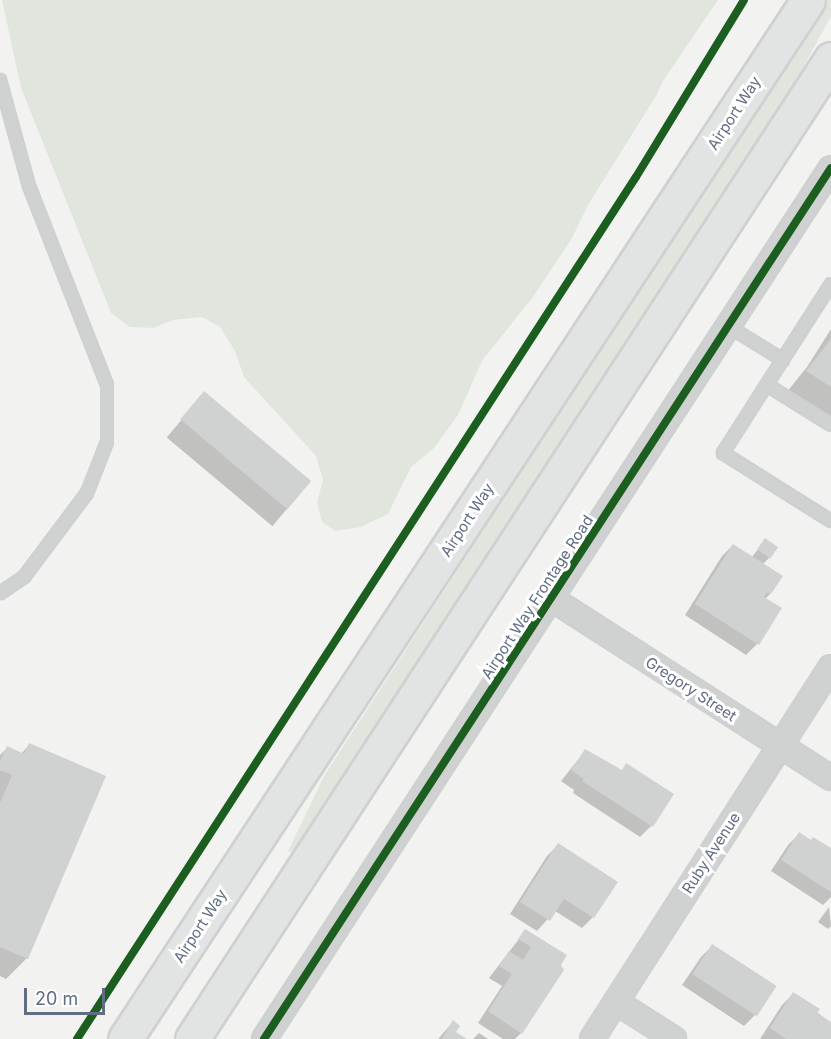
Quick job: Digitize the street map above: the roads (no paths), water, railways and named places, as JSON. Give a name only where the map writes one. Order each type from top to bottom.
[{"type":"main road","name":"Airport Way","points":[[125,1039],[808,0]]},
{"type":"main road","points":[[192,1039],[831,59]]},
{"type":"street","name":"Airport Way Frontage Road","points":[[264,1039],[831,168]]},
{"type":"street","name":"Gregory Street","points":[[552,599],[831,778]]},
{"type":"street","name":"Ruby Avenue","points":[[592,1039],[831,667]]},
{"type":"street","points":[[616,1002],[674,1039]]},
{"type":"lane","points":[[0,80],[29,186],[107,385],[107,442],[87,493],[24,577],[0,593]]},
{"type":"lane","points":[[831,284],[723,453],[831,521]]},
{"type":"lane","points":[[728,326],[783,360]]},
{"type":"lane","points":[[767,385],[831,425]]}]
